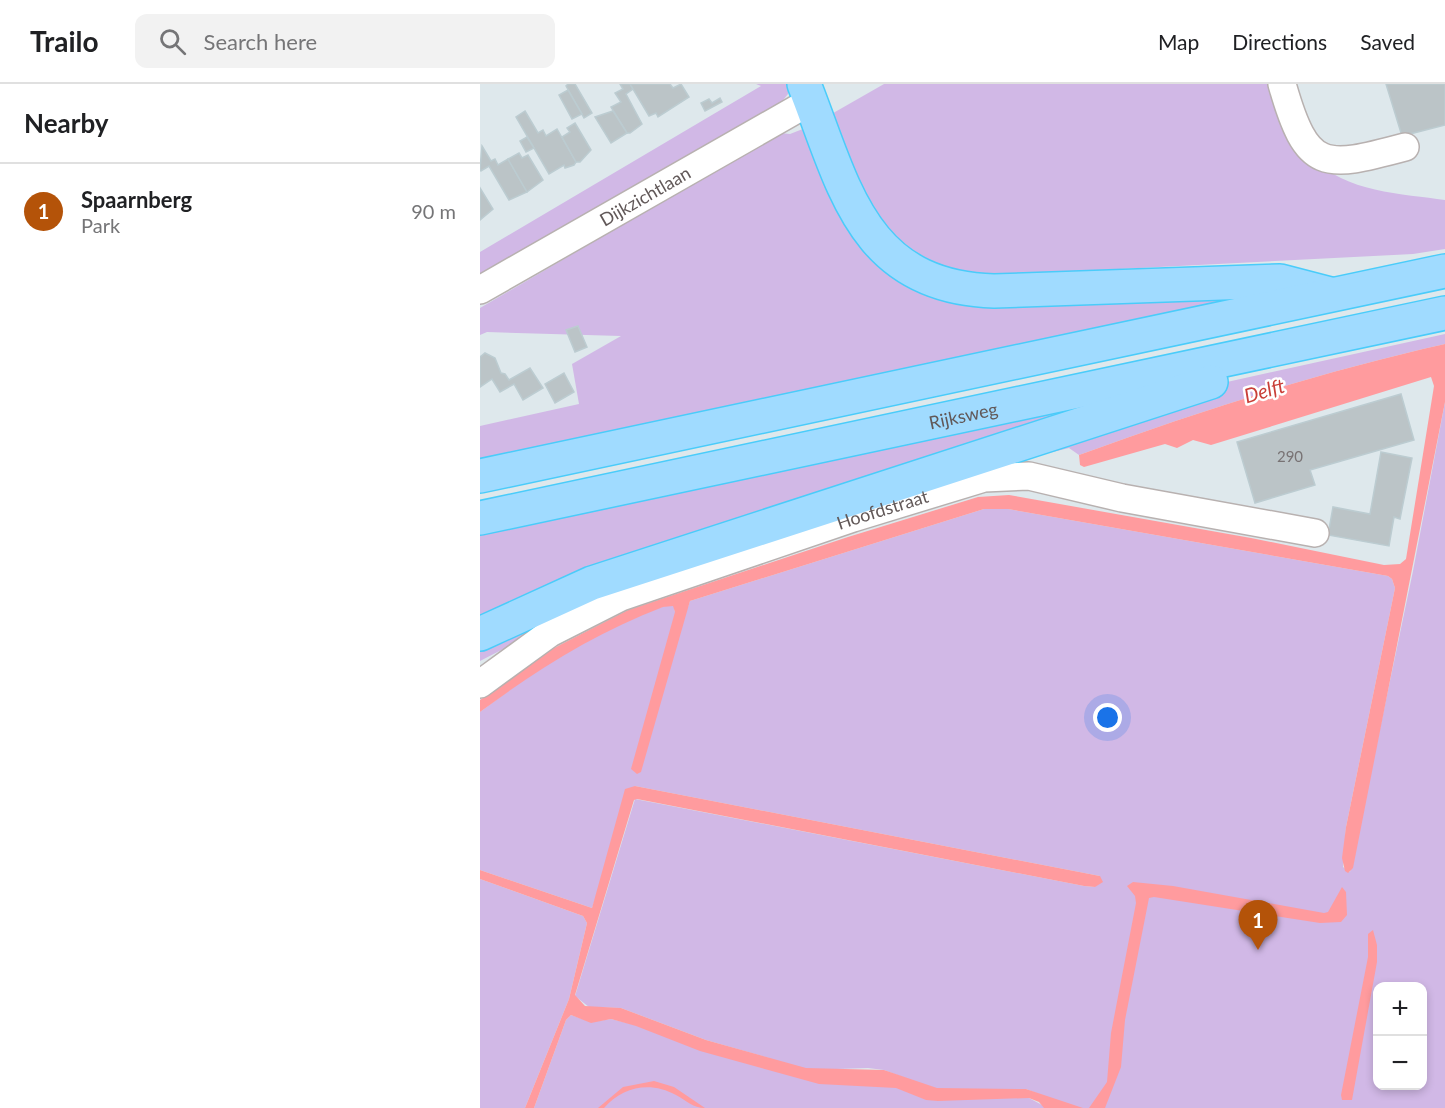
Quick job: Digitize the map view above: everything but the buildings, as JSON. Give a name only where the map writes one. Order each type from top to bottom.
[{"type":"main road","points":[[807,93],[846,193],[860,219],[885,250],[927,278],[949,286],[994,291],[1280,281],[1334,296]]},
{"type":"main road","points":[[480,476],[1445,271]]},
{"type":"main road","name":"Rijksweg","points":[[480,518],[1288,345],[1445,314]]},
{"type":"main road","points":[[480,634],[592,583],[1125,407],[1248,370],[1288,345]]},
{"type":"street","points":[[1282,84],[1299,134],[1304,142],[1322,157],[1349,162],[1405,147]]},
{"type":"street","name":"Dijkzichtlaan","points":[[480,290],[807,93]]},
{"type":"street","name":"Hoofdstraat","points":[[480,684],[550,633],[621,597],[853,518],[984,478],[1029,476],[1122,498],[1315,533]]},
{"type":"shaded area","points":[[756,84],[789,84],[788,94],[780,104],[480,284],[480,252],[761,86]]},
{"type":"shaded area","points":[[884,84],[1274,84],[1304,143],[1314,158],[1326,169],[1357,185],[1375,190],[1445,200],[1445,249],[1413,254],[942,278],[867,217],[828,116]]},
{"type":"shaded area","points":[[813,125],[914,279],[1273,291],[480,464],[480,426],[579,404],[572,364],[621,336],[487,332],[480,335],[480,308],[780,133],[790,134]]},
{"type":"shaded area","points":[[1445,334],[1445,344],[1352,367],[1260,394],[1079,455],[1069,448],[975,471],[528,636],[480,661],[480,641],[1227,382]]},
{"type":"shaded area","points":[[1445,344],[1445,402],[1353,868],[1348,873],[1345,871],[1342,858],[1346,827],[1395,588],[1392,579],[1388,576],[1008,509],[984,509],[690,601],[641,772],[637,774],[631,769],[675,612],[673,606],[663,607],[638,617],[591,640],[545,667],[480,712],[480,700],[554,648],[628,610],[848,537],[978,497],[1009,495],[1251,538],[1384,565],[1400,564],[1406,559],[1434,386],[1431,377],[1211,445],[1193,440],[1177,448],[1165,444],[1084,467],[1080,465],[1079,455],[1260,394],[1352,367]]},
{"type":"shaded area","points":[[1145,388],[480,627],[480,532]]},
{"type":"shaded area","points":[[1445,402],[1445,1108],[1075,1108],[1026,1089],[950,1089],[995,1097],[1029,1098],[1042,1105],[1059,1108],[534,1108],[566,1020],[571,1015],[591,1022],[611,1019],[769,1058],[706,1040],[621,1008],[589,1007],[575,996],[635,799],[1084,886],[1095,887],[1100,876],[635,786],[592,908],[480,870],[480,712],[570,649],[644,612],[670,605],[674,606],[675,612],[688,607],[690,601],[984,509],[1008,509],[1388,576],[1392,579],[1395,588],[1346,827],[1343,867],[1350,872],[1413,571]],"holes":[[[868,1068],[884,1070],[921,1084],[837,1069]]]},
{"type":"shaded area","points":[[635,786],[1100,876],[1103,882],[1095,887],[1084,886],[637,799],[634,800],[575,995],[585,1006],[621,1008],[706,1040],[806,1068],[884,1070],[937,1088],[1026,1089],[1083,1108],[1044,1108],[1039,1102],[1029,1098],[926,1100],[896,1088],[819,1084],[700,1051],[636,1026],[611,1019],[591,1023],[571,1015],[566,1020],[534,1108],[525,1108],[569,999],[587,923],[583,916],[480,879],[480,870],[592,908],[625,789]]},
{"type":"shaded area","points":[[480,879],[583,916],[587,923],[569,999],[525,1108],[480,1108]]},
{"type":"shaded area","points":[[1133,882],[1173,886],[1324,913],[1328,912],[1342,887],[1346,892],[1347,915],[1341,922],[1320,923],[1149,898],[1125,1020],[1121,1067],[1105,1108],[1089,1108],[1107,1082],[1111,1033],[1136,903],[1135,896],[1127,886]]},
{"type":"shaded area","points":[[1373,930],[1377,945],[1377,962],[1352,1100],[1342,1100],[1341,1095],[1368,957],[1368,934]]},
{"type":"shaded area","points":[[654,1081],[674,1087],[705,1108],[693,1105],[667,1091],[647,1087],[629,1091],[604,1108],[598,1108],[623,1087]]},
{"type":"place","name":"Spaarnberg","points":[[1258,950]]},
{"type":"water label","name":"Delft","points":[[1264,390]]}]
